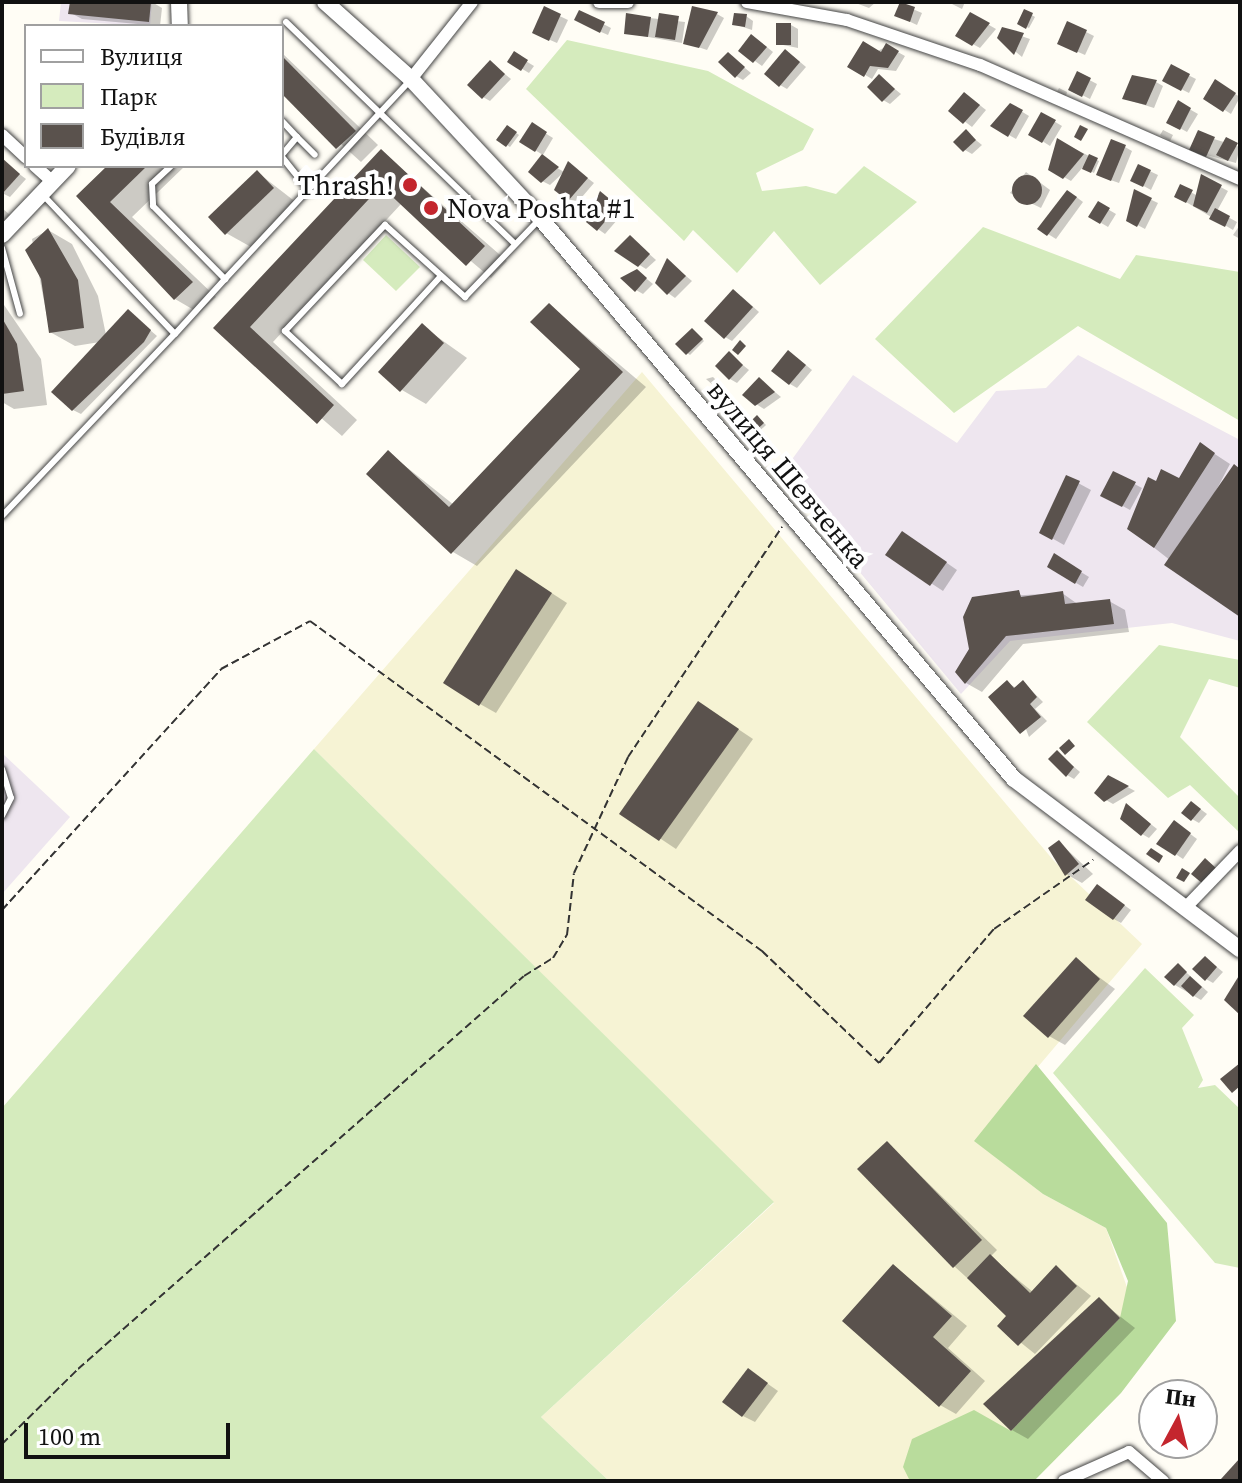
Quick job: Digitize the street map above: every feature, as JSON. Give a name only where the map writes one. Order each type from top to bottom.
[{"type":"street","points":[[179,2],[180,24]]},
{"type":"street","name":"вулиця Шевченка","points":[[325,2],[411,79],[541,219],[1014,779],[1107,850],[1189,904],[1240,949]]},
{"type":"street","points":[[411,79],[472,2]]},
{"type":"street","points":[[599,2],[628,2]]},
{"type":"street","points":[[747,2],[847,20],[980,65],[1240,179]]},
{"type":"street","points":[[2,135],[24,155]]},
{"type":"street","points":[[36,168],[47,188]]},
{"type":"street","points":[[2,235],[66,168]]},
{"type":"street","points":[[1189,904],[1240,851]]},
{"type":"street","points":[[1064,1481],[1129,1452],[1163,1481]]},
{"type":"lane","points":[[286,22],[379,118],[514,243]]},
{"type":"lane","points":[[2,516],[310,192],[411,79]]},
{"type":"lane","points":[[284,123],[315,155]]},
{"type":"lane","points":[[284,153],[297,137]]},
{"type":"lane","points":[[284,159],[310,192]]},
{"type":"lane","points":[[169,168],[152,184],[153,206],[225,279]]},
{"type":"lane","points":[[47,188],[175,334]]},
{"type":"lane","points":[[441,276],[342,384],[285,331],[385,225],[465,297],[514,243],[541,219]]},
{"type":"lane","points":[[2,248],[20,314]]},
{"type":"lane","points":[[2,769],[11,798],[2,816]]},
{"type":"path","points":[[2,1444],[89,1358],[524,976],[553,958],[567,935],[574,873],[592,828],[628,757],[789,516]]},
{"type":"path","points":[[2,910],[221,669],[310,621],[762,951],[879,1063],[994,929],[1107,850]]},
{"type":"shaded area","points":[[61,2],[152,2],[150,24],[59,21]]},
{"type":"shaded area","points":[[1078,355],[1240,440],[1240,641],[1172,623],[1010,641],[961,694],[780,476],[853,375],[957,443],[996,391],[1046,388]]},
{"type":"shaded area","points":[[642,372],[1054,861],[1142,944],[975,1141],[1043,1194],[1106,1228],[1140,1324],[988,1481],[609,1481],[541,1417],[774,1203],[314,749]]},
{"type":"shaded area","points":[[2,753],[70,817],[2,894]]},
{"type":"green space","points":[[567,40],[708,71],[814,129],[803,150],[756,173],[762,191],[806,186],[836,194],[864,166],[917,202],[820,285],[774,231],[737,273],[693,230],[684,241],[526,89]]},
{"type":"green space","points":[[983,227],[1120,279],[1136,255],[1240,272],[1240,421],[1078,326],[954,413],[875,339]]},
{"type":"green space","points":[[386,235],[420,267],[396,291],[363,260]]},
{"type":"green space","points":[[1159,645],[1240,660],[1240,688],[1209,679],[1180,737],[1240,798],[1240,833],[1190,785],[1168,798],[1087,722]]},
{"type":"green space","points":[[314,749],[774,1202],[541,1417],[609,1481],[2,1481],[2,1108]]},
{"type":"green space","points":[[1145,968],[1194,1015],[1182,1028],[1203,1080],[1198,1088],[1215,1085],[1240,1109],[1240,1268],[1215,1263],[1053,1073]]},
{"type":"green space","points":[[1036,1064],[1167,1223],[1176,1321],[1121,1393],[1034,1481],[910,1481],[903,1467],[912,1439],[974,1410],[1011,1431],[1120,1318],[1128,1281],[1106,1228],[1043,1194],[974,1141]]},
{"type":"building","points":[[70,2],[151,2],[149,22],[68,14]]},
{"type":"building","points":[[900,2],[915,7],[910,22],[894,16]]},
{"type":"building","points":[[544,6],[561,14],[549,41],[532,33]]},
{"type":"building","points":[[692,6],[718,12],[699,48],[683,44]]},
{"type":"building","points":[[1024,9],[1033,13],[1026,29],[1017,24]]},
{"type":"building","points":[[579,10],[605,22],[600,33],[574,20]]},
{"type":"building","points":[[970,12],[990,23],[972,46],[955,36]]},
{"type":"building","points":[[626,13],[651,17],[648,37],[624,34]]},
{"type":"building","points":[[659,13],[679,16],[675,40],[655,37]]},
{"type":"building","points":[[734,13],[747,14],[745,27],[732,25]]},
{"type":"building","points":[[1067,21],[1087,30],[1077,53],[1057,44]]},
{"type":"building","points":[[776,23],[791,23],[791,45],[776,45]]},
{"type":"building","points":[[1002,27],[1024,33],[1014,55],[997,38]]},
{"type":"building","points":[[751,34],[767,47],[753,63],[738,51]]},
{"type":"building","points":[[863,41],[881,52],[886,43],[899,51],[888,68],[870,66],[864,77],[847,67]]},
{"type":"building","points":[[785,49],[800,62],[779,87],[764,74]]},
{"type":"building","points":[[514,51],[528,60],[521,71],[507,62]]},
{"type":"building","points":[[728,52],[745,67],[735,78],[718,62]]},
{"type":"building","points":[[284,58],[356,131],[336,149],[284,96]]},
{"type":"building","points":[[490,60],[505,74],[482,99],[467,85]]},
{"type":"building","points":[[1171,64],[1190,74],[1181,91],[1162,81]]},
{"type":"building","points":[[1077,71],[1091,78],[1082,97],[1068,90]]},
{"type":"building","points":[[879,74],[895,89],[882,102],[867,87]]},
{"type":"building","points":[[1132,75],[1157,80],[1146,105],[1122,99]]},
{"type":"building","points":[[1215,79],[1236,93],[1223,112],[1203,99]]},
{"type":"building","points":[[964,92],[980,105],[963,124],[948,111]]},
{"type":"building","points":[[1178,100],[1191,108],[1180,130],[1166,123]]},
{"type":"building","points":[[1010,103],[1023,110],[1008,137],[990,126]]},
{"type":"building","points":[[1041,112],[1056,120],[1042,143],[1028,135]]},
{"type":"building","points":[[532,122],[547,132],[535,152],[519,142]]},
{"type":"building","points":[[507,125],[517,132],[506,147],[496,140]]},
{"type":"building","points":[[1080,125],[1088,129],[1081,141],[1074,137]]},
{"type":"building","points":[[966,129],[976,140],[963,152],[953,142]]},
{"type":"building","points":[[1198,130],[1215,137],[1206,157],[1189,150]]},
{"type":"building","points":[[1226,137],[1238,143],[1228,161],[1216,155]]},
{"type":"building","points":[[1057,138],[1084,154],[1063,179],[1048,170]]},
{"type":"building","points":[[1111,139],[1126,145],[1111,181],[1096,175]]},
{"type":"building","points":[[381,149],[485,246],[466,266],[381,186],[250,327],[334,405],[317,424],[213,328]]},
{"type":"building","points":[[542,154],[559,167],[541,183],[528,172]]},
{"type":"building","points":[[1089,154],[1098,158],[1091,173],[1082,169]]},
{"type":"building","points":[[2,158],[20,174],[2,194]]},
{"type":"building","points":[[568,161],[588,178],[568,201],[554,190]]},
{"type":"building","points":[[1138,164],[1151,170],[1143,187],[1130,181]]},
{"type":"building","points":[[105,168],[145,168],[110,202],[193,282],[174,300],[76,196]]},
{"type":"building","points":[[257,170],[274,188],[225,235],[208,217]]},
{"type":"building","points":[[1201,174],[1222,185],[1207,213],[1193,206]]},
{"type":"building","points":[[1027,175],[1038,179],[1042,190],[1038,201],[1027,205],[1016,201],[1012,190],[1016,179]]},
{"type":"building","points":[[1180,184],[1193,190],[1186,203],[1174,197]]},
{"type":"building","points":[[1134,189],[1152,198],[1137,227],[1126,221]]},
{"type":"building","points":[[1067,190],[1077,197],[1047,236],[1037,229]]},
{"type":"building","points":[[600,191],[618,206],[597,231],[586,222]]},
{"type":"building","points":[[1098,201],[1110,208],[1100,224],[1088,217]]},
{"type":"building","points":[[1215,208],[1230,216],[1225,227],[1209,219]]},
{"type":"building","points":[[48,228],[78,280],[84,328],[49,333],[41,279],[25,250]]},
{"type":"building","points":[[630,235],[650,254],[638,267],[614,251]]},
{"type":"building","points":[[667,258],[686,276],[667,295],[655,283]]},
{"type":"building","points":[[637,269],[647,278],[635,292],[620,278]]},
{"type":"building","points":[[733,289],[753,307],[724,339],[704,321]]},
{"type":"building","points":[[549,303],[623,372],[451,554],[366,474],[388,450],[449,507],[580,369],[530,322]]},
{"type":"building","points":[[128,309],[151,330],[144,342],[72,411],[51,392]]},
{"type":"building","points":[[2,318],[17,344],[24,391],[2,394]]},
{"type":"building","points":[[422,323],[444,343],[400,392],[378,372]]},
{"type":"building","points":[[692,328],[703,339],[686,355],[675,344]]},
{"type":"building","points":[[740,340],[746,346],[738,355],[732,350]]},
{"type":"building","points":[[788,350],[806,365],[789,385],[771,371]]},
{"type":"building","points":[[729,351],[743,365],[729,380],[715,366]]},
{"type":"building","points":[[759,377],[775,392],[755,406],[742,395]]},
{"type":"building","points":[[757,415],[764,423],[750,436],[743,429]]},
{"type":"building","points":[[1200,442],[1215,453],[1154,548],[1127,529],[1148,477],[1156,481],[1161,469],[1179,478]]},
{"type":"building","points":[[1234,464],[1240,469],[1240,617],[1164,565]]},
{"type":"building","points":[[1113,471],[1136,482],[1122,507],[1100,496]]},
{"type":"building","points":[[1066,475],[1080,481],[1052,540],[1039,533]]},
{"type":"building","points":[[902,531],[947,562],[930,586],[885,555]]},
{"type":"building","points":[[1054,553],[1082,571],[1075,584],[1047,567]]},
{"type":"building","points":[[516,569],[552,593],[479,706],[443,683]]},
{"type":"building","points":[[1019,590],[1021,597],[1063,591],[1065,604],[1110,599],[1114,624],[1006,636],[965,684],[955,672],[969,649],[963,617],[972,597]]},
{"type":"building","points":[[1007,680],[1014,688],[1023,680],[1037,697],[1030,704],[1041,717],[1020,734],[988,697]]},
{"type":"building","points":[[698,701],[739,729],[659,841],[619,814]]},
{"type":"building","points":[[1069,739],[1075,746],[1065,755],[1059,748]]},
{"type":"building","points":[[1057,750],[1074,767],[1066,777],[1048,759]]},
{"type":"building","points":[[1108,775],[1129,786],[1104,802],[1094,793]]},
{"type":"building","points":[[1191,801],[1201,809],[1191,821],[1181,813]]},
{"type":"building","points":[[1126,803],[1151,824],[1141,836],[1120,819]]},
{"type":"building","points":[[1174,820],[1191,833],[1175,856],[1156,844]]},
{"type":"building","points":[[1059,840],[1079,864],[1065,876],[1048,848]]},
{"type":"building","points":[[1151,848],[1163,856],[1159,863],[1146,854]]},
{"type":"building","points":[[1205,858],[1217,869],[1203,884],[1191,874]]},
{"type":"building","points":[[1182,868],[1190,873],[1184,882],[1176,878]]},
{"type":"building","points":[[1097,884],[1125,905],[1113,920],[1085,900]]},
{"type":"building","points":[[1205,956],[1217,967],[1205,981],[1192,969]]},
{"type":"building","points":[[1076,957],[1100,979],[1048,1038],[1023,1016]]},
{"type":"building","points":[[1178,963],[1187,972],[1174,986],[1164,977]]},
{"type":"building","points":[[1240,974],[1240,1015],[1224,1000]]},
{"type":"building","points":[[1190,976],[1202,987],[1193,997],[1181,986]]},
{"type":"building","points":[[1240,1063],[1240,1086],[1232,1093],[1220,1079]]},
{"type":"building","points":[[887,1141],[982,1240],[953,1268],[857,1169]]},
{"type":"building","points":[[990,1254],[1030,1293],[1056,1265],[1077,1286],[1018,1346],[997,1326],[1006,1316],[967,1278]]},
{"type":"building","points":[[893,1264],[952,1316],[933,1337],[971,1371],[939,1407],[842,1321]]},
{"type":"building","points":[[1099,1297],[1120,1318],[1011,1431],[983,1404]]},
{"type":"building","points":[[748,1368],[768,1383],[742,1417],[722,1402]]},
{"type":"building","points":[[1240,1458],[1240,1481],[1222,1481],[1221,1479]]},
{"type":"place","name":"Thrash!","points":[[410,185]]},
{"type":"place","name":"Nova Poshta #1","points":[[431,208]]}]
